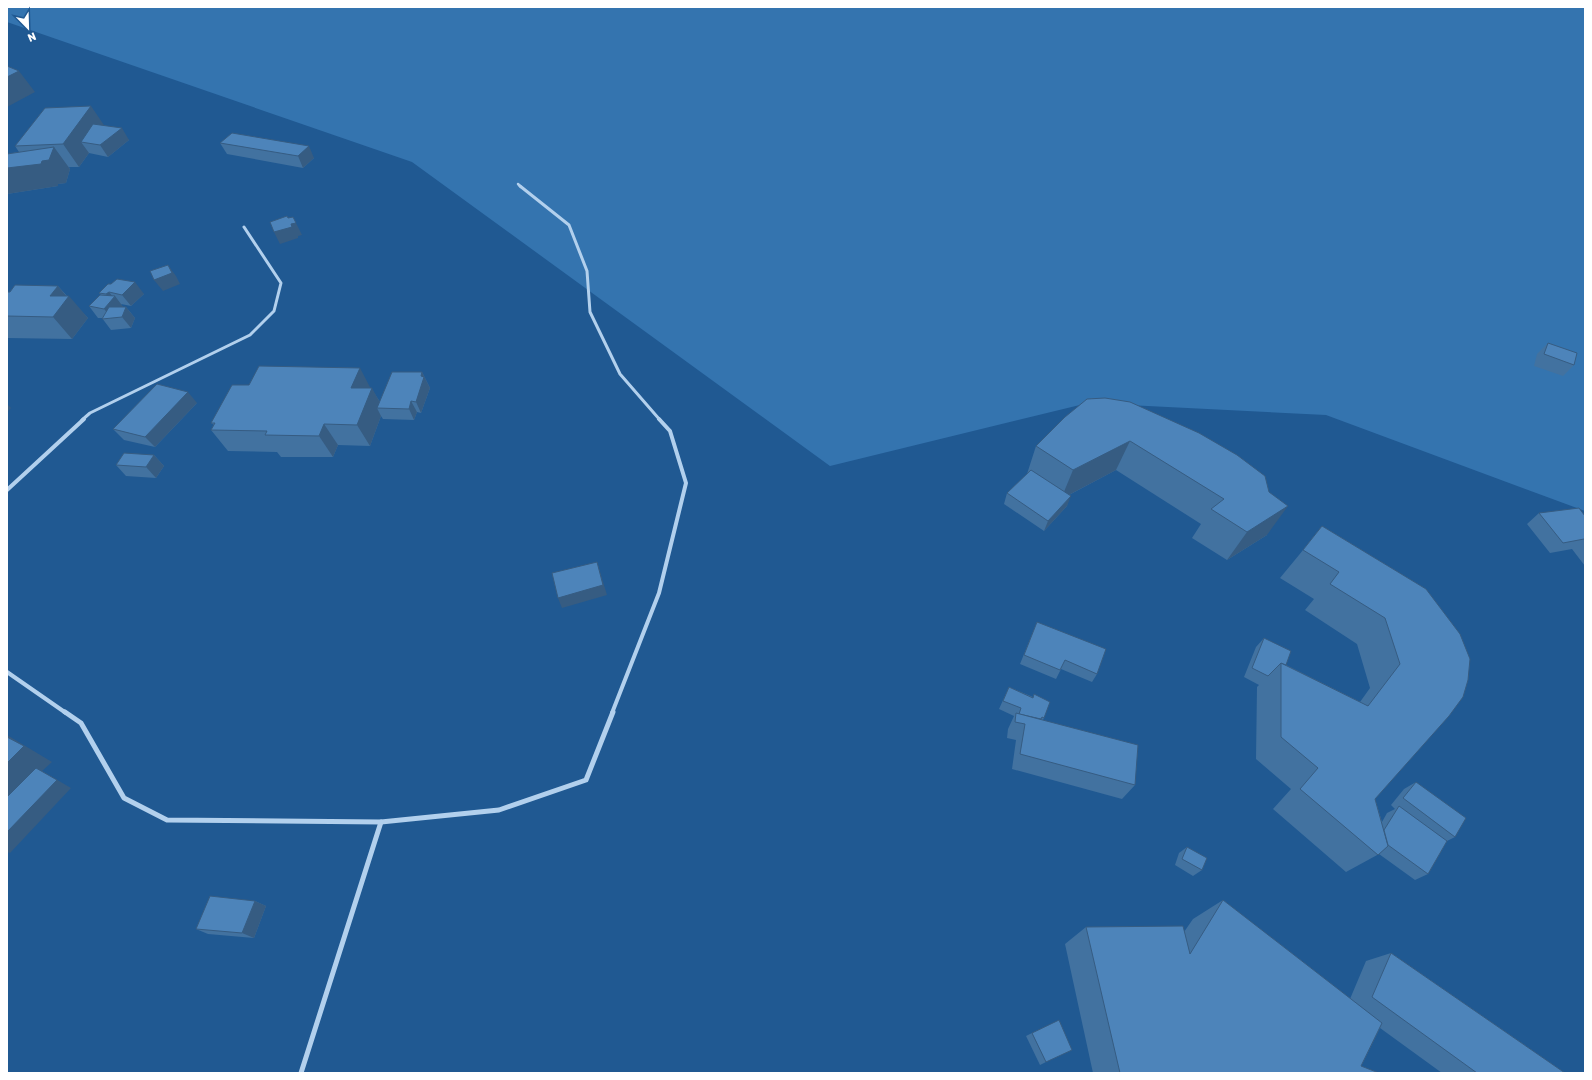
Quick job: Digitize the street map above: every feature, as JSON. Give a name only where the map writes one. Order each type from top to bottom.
[{"type":"street","points":[[7,672],[81,724],[124,798],[167,820],[381,822],[499,810],[586,780],[659,593],[686,483],[670,431],[620,374],[590,312],[586,271],[570,225],[518,184]]},
{"type":"street","points":[[7,490],[90,413],[250,335],[274,311],[281,283],[244,227]]},
{"type":"street","points":[[301,1073],[381,822]]},
{"type":"shaded area","points":[[7,7],[1585,7],[1585,511],[1326,415],[1088,403],[830,466],[412,162],[7,22]]},
{"type":"building","points":[[7,66],[19,71],[7,77]]},
{"type":"building","points":[[91,106],[63,144],[15,146],[45,108]]},
{"type":"building","points":[[93,124],[122,128],[100,145],[81,142]]},
{"type":"building","points":[[232,133],[309,146],[298,156],[220,143]]},
{"type":"building","points":[[54,147],[49,160],[42,161],[41,164],[7,168],[7,154]]},
{"type":"building","points":[[287,216],[288,218],[293,217],[296,223],[291,224],[292,227],[274,232],[270,222]]},
{"type":"building","points":[[168,265],[172,273],[154,280],[150,271]]},
{"type":"building","points":[[117,279],[135,282],[122,295],[109,292],[106,294],[99,293],[108,284],[111,284]]},
{"type":"building","points":[[15,285],[58,286],[50,296],[69,296],[53,317],[7,316],[7,292],[10,292]]},
{"type":"building","points":[[100,295],[115,296],[104,309],[89,306]]},
{"type":"building","points":[[109,307],[126,307],[122,317],[102,319]]},
{"type":"building","points":[[1548,343],[1577,353],[1574,365],[1544,354]]},
{"type":"building","points":[[259,366],[360,368],[351,388],[372,388],[357,425],[324,424],[319,436],[265,435],[267,431],[211,430],[215,423],[211,423],[232,385],[249,385]]},
{"type":"building","points":[[392,372],[422,372],[421,376],[424,377],[416,402],[411,401],[409,409],[377,408]]},
{"type":"building","points":[[157,384],[188,392],[145,437],[113,429]]},
{"type":"building","points":[[1105,398],[1130,402],[1199,433],[1237,455],[1265,476],[1269,492],[1288,506],[1247,532],[1211,509],[1224,499],[1130,441],[1073,470],[1036,446],[1065,417],[1087,399]]},
{"type":"building","points":[[124,453],[154,455],[146,467],[116,465]]},
{"type":"building","points":[[1031,470],[1071,496],[1048,521],[1007,493]]},
{"type":"building","points":[[1579,508],[1585,516],[1585,538],[1563,543],[1539,513]]},
{"type":"building","points":[[1322,526],[1426,589],[1460,634],[1470,659],[1468,680],[1463,697],[1449,716],[1375,799],[1388,846],[1378,855],[1300,789],[1318,768],[1281,737],[1281,663],[1368,706],[1400,664],[1385,618],[1330,584],[1339,572],[1303,550]]},
{"type":"building","points":[[597,562],[603,585],[558,598],[552,573]]},
{"type":"building","points":[[1037,622],[1106,649],[1097,674],[1065,660],[1060,670],[1024,655]]},
{"type":"building","points":[[1264,638],[1291,651],[1286,665],[1281,663],[1268,676],[1252,668]]},
{"type":"building","points":[[1009,687],[1033,698],[1034,694],[1050,702],[1044,718],[1042,717],[1041,719],[1019,714],[1021,708],[1003,701]]},
{"type":"building","points":[[1016,713],[1138,745],[1135,785],[1020,754],[1025,724],[1015,722]]},
{"type":"building","points":[[7,737],[24,746],[7,763]]},
{"type":"building","points":[[36,768],[57,780],[7,832],[7,797]]},
{"type":"building","points":[[1416,782],[1466,818],[1455,837],[1403,798]]},
{"type":"building","points":[[1399,806],[1447,841],[1428,874],[1388,845],[1384,830]]},
{"type":"building","points":[[1187,847],[1207,858],[1202,870],[1182,859]]},
{"type":"building","points":[[210,896],[255,901],[242,933],[196,929]]},
{"type":"building","points":[[1223,900],[1382,1023],[1361,1066],[1379,1073],[1120,1073],[1086,927],[1183,926],[1190,954]]},
{"type":"building","points":[[1391,953],[1565,1073],[1477,1073],[1372,997]]},
{"type":"building","points":[[1059,1020],[1072,1050],[1046,1062],[1032,1033]]}]
